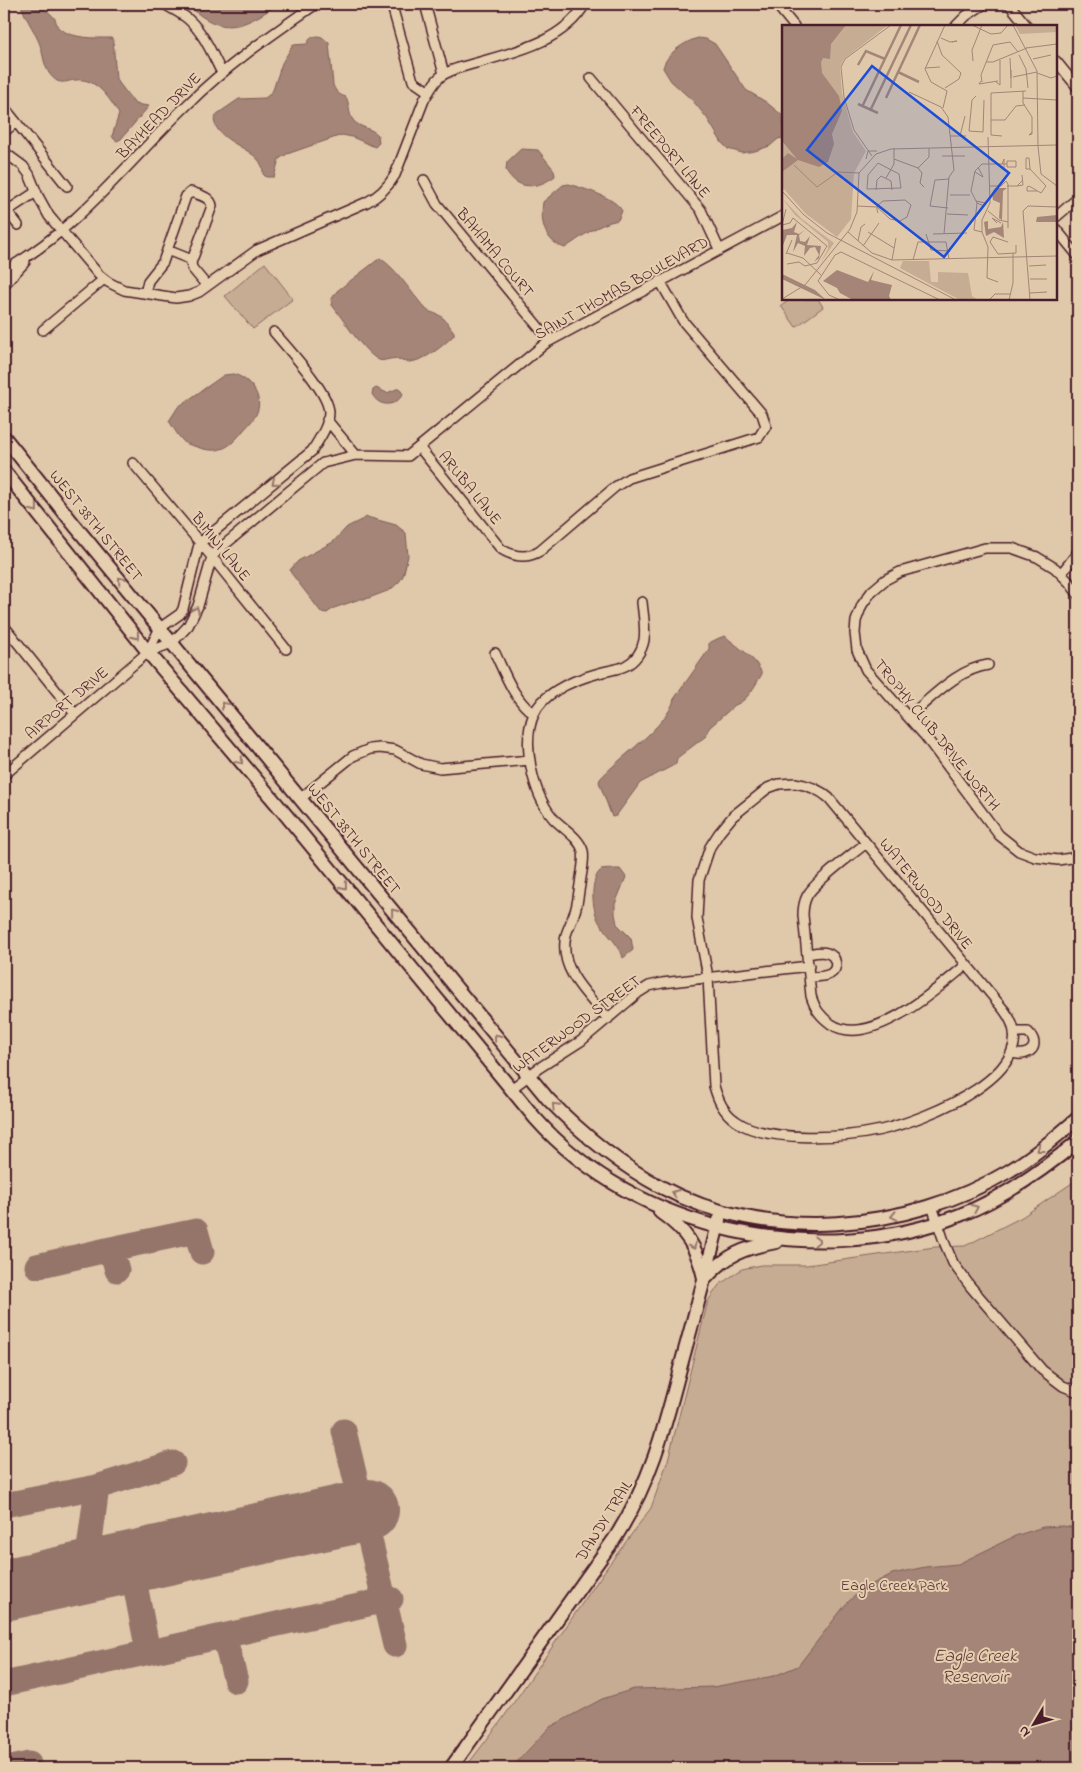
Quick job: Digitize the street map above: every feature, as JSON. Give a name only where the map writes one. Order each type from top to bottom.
[{"type":"main road","name":"WEST 38TH STREET","points":[[4,437],[528,1075],[571,1122],[615,1159],[662,1187],[721,1210]]},
{"type":"main road","points":[[4,471],[148,652],[281,809],[544,1127],[590,1166],[676,1223],[686,1234],[695,1249],[704,1279],[739,1251],[758,1245],[786,1240]]},
{"type":"main road","points":[[721,1210],[778,1221],[830,1223],[893,1216],[932,1206],[960,1196],[1008,1172],[1078,1118]]},
{"type":"main road","points":[[631,1192],[678,1214],[717,1226],[786,1240],[858,1240],[894,1235],[937,1223],[989,1202],[1046,1167],[1078,1141]]},
{"type":"main road","name":"DANDY TRAIL","points":[[452,1768],[615,1538],[636,1503],[656,1454],[721,1210]]},
{"type":"street","points":[[164,4],[181,14],[202,34],[222,73]]},
{"type":"street","name":"BAYHEAD DRIVE","points":[[4,271],[30,256],[61,231],[110,186],[174,118],[222,73],[263,41],[316,4]]},
{"type":"street","points":[[400,4],[392,6],[413,81],[429,92]]},
{"type":"street","points":[[425,4],[444,74]]},
{"type":"street","points":[[4,152],[23,166],[29,174],[45,209],[61,231],[104,279],[124,290],[183,297],[193,295],[251,253],[367,202],[382,192],[395,175],[429,92],[435,82],[444,74],[458,68],[516,52],[544,40],[579,15],[585,4]]},
{"type":"street","points":[[776,4],[793,25]]},
{"type":"street","points":[[957,25],[966,16],[984,4]]},
{"type":"street","points":[[1009,4],[1027,25]]},
{"type":"street","points":[[1057,61],[1078,88]]},
{"type":"street","name":"FREEPORT LANE","points":[[591,78],[701,210],[719,249]]},
{"type":"street","points":[[4,107],[67,186]]},
{"type":"street","points":[[4,132],[16,122]]},
{"type":"street","name":"BAHAMA COURT","points":[[424,180],[436,204],[550,341]]},
{"type":"street","points":[[18,225],[6,209],[36,192]]},
{"type":"street","points":[[145,293],[148,282],[161,266],[188,194],[191,192],[210,199],[212,206],[192,260],[192,268],[207,286]]},
{"type":"street","points":[[1057,216],[1078,198]]},
{"type":"street","name":"SAINT THOMAS BOULEVARD","points":[[212,557],[323,463],[356,456],[408,456],[550,341],[782,217]]},
{"type":"street","points":[[1057,230],[1078,256]]},
{"type":"street","points":[[167,250],[192,260]]},
{"type":"street","name":"BAYHEAD DRIVE","points":[[4,285],[30,256]]},
{"type":"street","points":[[43,330],[104,279]]},
{"type":"street","name":"ARUBA LANE","points":[[419,447],[499,545],[506,552],[517,556],[527,556],[535,554],[615,487],[630,478],[760,436],[765,429],[765,420],[762,414],[683,321],[660,281]]},
{"type":"street","points":[[148,652],[160,628],[180,614],[184,608],[200,543],[312,450],[324,430],[328,408],[322,392],[274,332]]},
{"type":"street","points":[[327,420],[356,456]]},
{"type":"street","points":[[312,450],[323,463]]},
{"type":"street","name":"BIMINI LANE","points":[[133,463],[286,649]]},
{"type":"street","name":"TROPHY CLUB DRIVE NORTH","points":[[1061,574],[1044,561],[1029,553],[1012,548],[994,547],[971,551],[889,577],[874,588],[862,605],[856,625],[855,642],[866,670],[925,736],[999,835],[1010,845],[1029,855],[1048,860],[1078,856]]},
{"type":"street","points":[[1078,552],[1061,574],[1078,594]]},
{"type":"street","points":[[148,652],[172,643],[188,626],[198,606],[212,557]]},
{"type":"street","points":[[608,1019],[571,974],[565,956],[566,934],[576,907],[583,852],[576,839],[554,818],[540,797],[534,783],[530,760],[530,729],[534,714],[543,700],[559,689],[589,676],[624,666],[633,661],[641,651],[644,640],[642,602]]},
{"type":"street","points":[[4,626],[7,636],[75,714]]},
{"type":"street","name":"AIRPORT DRIVE","points":[[4,775],[148,652]]},
{"type":"street","points":[[495,653],[516,696],[527,710],[534,714]]},
{"type":"street","points":[[908,717],[960,675],[974,668],[988,665]]},
{"type":"street","points":[[301,798],[356,754],[370,749],[395,750],[421,764],[438,768],[530,760]]},
{"type":"street","name":"WATERWOOD DRIVE","points":[[708,977],[698,931],[696,910],[699,880],[706,855],[716,836],[727,822],[757,795],[775,785],[795,783],[808,785],[820,790],[826,796],[1008,1015],[1014,1032],[1012,1053]]},
{"type":"street","points":[[866,843],[816,885],[806,899],[802,915],[808,954],[811,996],[814,1006],[821,1016],[838,1027],[848,1030],[859,1030],[880,1024],[925,1000],[966,965]]},
{"type":"street","points":[[808,954],[828,953],[834,958],[836,964],[830,974],[810,977]]},
{"type":"street","name":"WATERWOOD STREET","points":[[511,1089],[528,1075],[581,1041],[635,995],[649,986],[708,977],[809,966]]},
{"type":"street","points":[[708,977],[714,1086],[722,1107],[734,1120],[755,1129],[788,1135],[810,1137],[844,1136],[862,1133],[912,1121],[959,1100],[998,1073],[1012,1053],[1020,1055],[1026,1054],[1031,1050],[1033,1039],[1028,1032],[1014,1032]]},
{"type":"street","points":[[932,1206],[953,1262],[970,1286],[1042,1370],[1063,1386],[1078,1392]]},
{"type":"green space","points":[[265,263],[293,299],[253,329],[225,296]]},
{"type":"green space","points":[[790,300],[819,300],[823,307],[796,327],[781,306]]},
{"type":"green space","name":"Eagle Creek Park","points":[[1078,1179],[1078,1768],[465,1768],[501,1721],[608,1566],[651,1508],[668,1460],[708,1301],[719,1285],[742,1269],[761,1265],[807,1265],[935,1247],[965,1246],[1022,1217]]},
{"type":"water","points":[[187,4],[278,4],[253,19],[232,26],[210,21]]},
{"type":"water","points":[[21,5],[45,10],[55,19],[59,28],[72,35],[113,39],[116,79],[135,104],[149,106],[121,139],[117,141],[112,136],[119,114],[102,90],[96,85],[83,80],[60,82],[50,74],[45,65],[40,44]]},
{"type":"water","points":[[318,36],[329,43],[335,90],[346,97],[353,120],[378,135],[379,143],[375,147],[352,137],[342,135],[287,154],[279,159],[274,177],[266,177],[263,174],[262,165],[257,158],[224,136],[217,129],[214,120],[217,114],[239,99],[265,98],[270,94],[282,63],[293,45],[307,44],[311,37]]},
{"type":"water","points":[[698,38],[706,39],[715,44],[746,90],[766,102],[782,115],[782,138],[778,139],[770,146],[742,153],[728,149],[722,143],[707,118],[693,101],[671,81],[663,68],[672,53],[687,42]]},
{"type":"water","points":[[521,149],[538,150],[554,170],[555,176],[542,184],[528,186],[516,182],[506,170],[507,162]]},
{"type":"water","points":[[569,184],[606,198],[622,211],[618,220],[597,228],[565,248],[552,241],[548,236],[543,223],[542,209],[543,202],[563,185]]},
{"type":"water","points":[[380,258],[399,275],[425,308],[442,317],[454,332],[454,335],[445,344],[421,359],[409,362],[395,359],[379,360],[360,343],[332,305],[331,300],[337,291]]},
{"type":"water","points":[[233,374],[243,378],[256,392],[259,403],[254,418],[234,441],[225,448],[207,450],[185,443],[169,421],[178,407],[224,375]]},
{"type":"water","points":[[376,388],[387,393],[399,388],[403,394],[392,403],[383,404],[375,399],[372,394]]},
{"type":"water","points":[[367,517],[396,525],[406,533],[408,556],[403,576],[390,590],[334,608],[327,613],[321,612],[290,570],[298,561],[333,542],[347,527]]},
{"type":"water","points":[[725,636],[751,658],[759,668],[762,674],[754,688],[744,700],[735,705],[709,728],[706,736],[677,758],[676,764],[640,783],[616,816],[612,817],[599,782],[600,779],[663,720],[674,699],[709,649],[709,643]]},
{"type":"water","points":[[620,869],[626,877],[615,904],[617,924],[631,938],[633,950],[623,958],[619,948],[599,922],[593,903],[593,888],[597,875],[601,870]]},
{"type":"water","name":"Eagle Creek Reservoir","points":[[1063,1526],[1078,1528],[1078,1768],[511,1768],[550,1727],[602,1699],[634,1689],[713,1687],[774,1676],[798,1666],[846,1604],[861,1590],[892,1574],[925,1567],[958,1564],[1015,1536],[1043,1527]]},
{"type":"taxiway","points":[[111,1249],[196,1231],[202,1252]]},
{"type":"taxiway","points":[[37,1266],[111,1249],[117,1270]]},
{"type":"taxiway","points":[[344,1431],[395,1645]]},
{"type":"taxiway","points":[[4,1505],[97,1487],[173,1463]]},
{"type":"taxiway","points":[[86,1572],[97,1487]]},
{"type":"taxiway","points":[[148,1652],[135,1584],[140,1571],[157,1556]]},
{"type":"taxiway","points":[[101,1569],[116,1571],[132,1580],[135,1584]]},
{"type":"taxiway","points":[[4,1684],[391,1599]]},
{"type":"taxiway","points":[[224,1636],[236,1681]]},
{"type":"taxiway","points":[[12,1768],[29,1764]]},
{"type":"runway","points":[[4,1590],[368,1510]]}]
